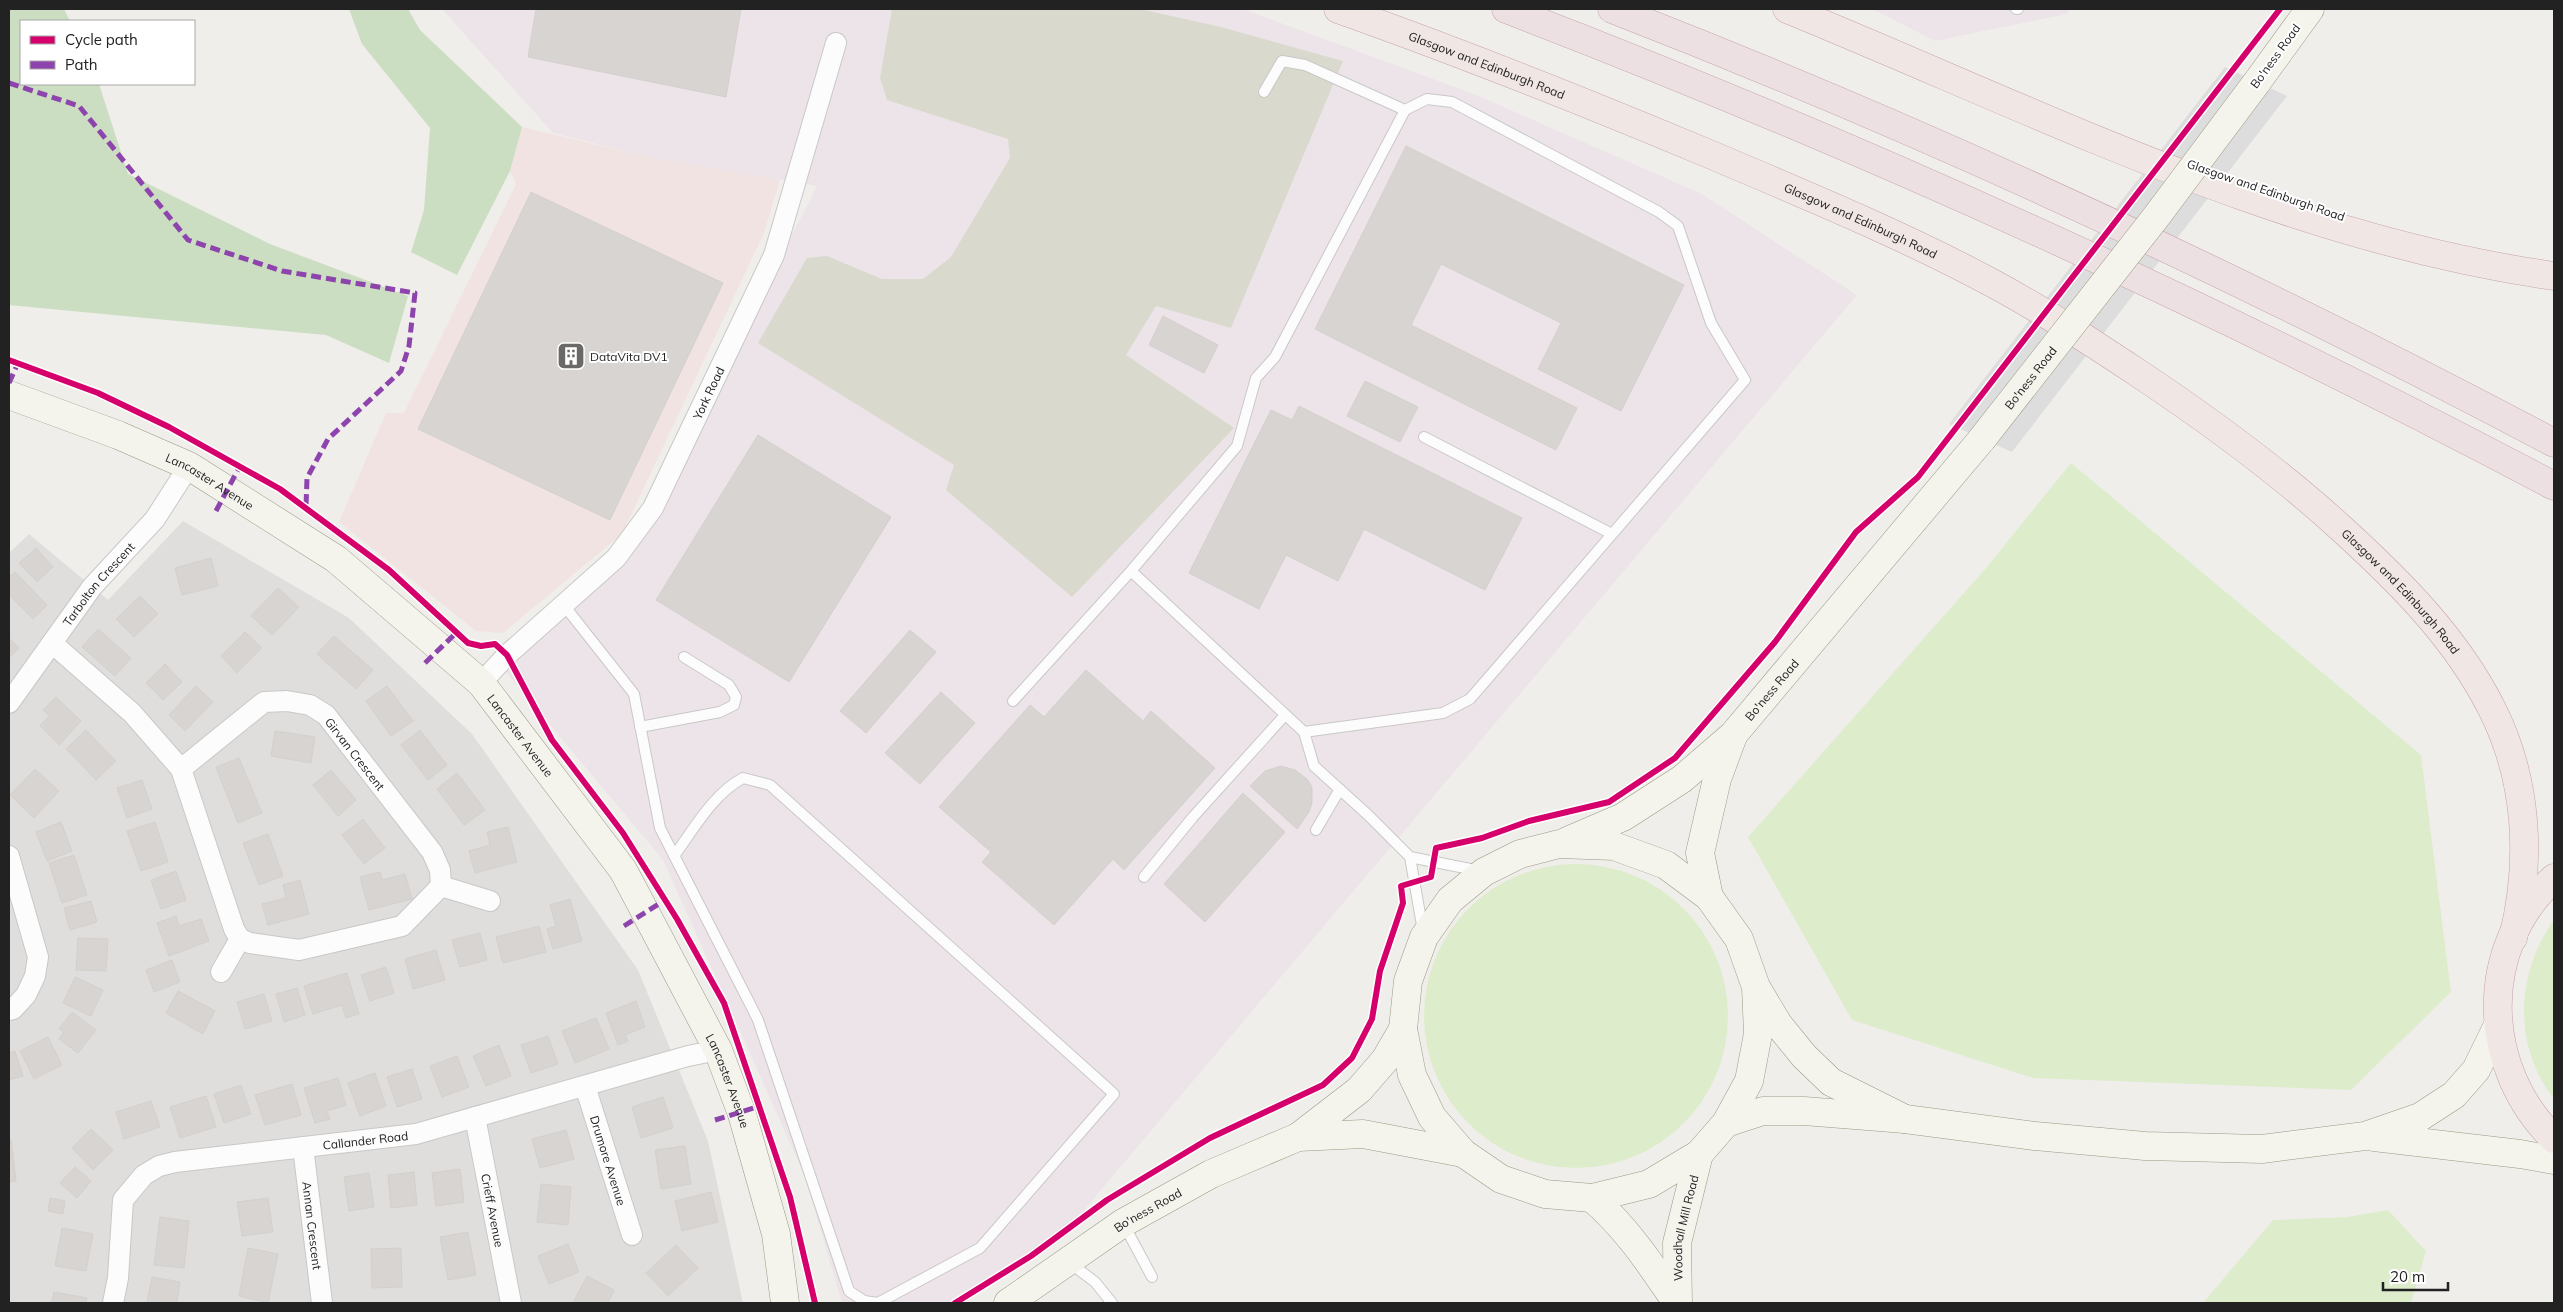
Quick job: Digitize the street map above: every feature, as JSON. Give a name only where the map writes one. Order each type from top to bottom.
[{"type":"highway","name":"Glasgow and Edinburgh Road","points":[[1338,9],[1513,74],[1662,134],[1826,203],[1983,278],[2059,320],[2197,413],[2306,496],[2385,570],[2428,615],[2457,650],[2493,710],[2513,765],[2524,831],[2523,891],[2513,938]]},
{"type":"highway","points":[[1506,9],[1766,112],[2006,216],[2357,383],[2554,486]]},
{"type":"highway","points":[[1612,9],[1779,76],[2126,229],[2373,348],[2554,443]]},
{"type":"highway","name":"Glasgow and Edinburgh Road","points":[[1787,9],[2110,145],[2286,211],[2392,243],[2464,260],[2554,276]]},
{"type":"highway","points":[[2554,878],[2542,889],[2513,938],[2503,963],[2497,1027],[2514,1086],[2529,1111],[2554,1139]]},
{"type":"main road","name":"Bo'ness Road","points":[[1559,844],[1623,817],[1682,779],[1734,735],[1982,439],[2156,217],[2310,9]]},
{"type":"main road","name":"Lancaster Avenue","points":[[9,395],[118,435],[190,466],[336,559],[481,683],[623,870],[718,1050],[742,1114],[773,1225],[787,1299]]},
{"type":"main road","name":"Bo'ness Road","points":[[1709,897],[1700,853],[1717,779],[1734,735]]},
{"type":"main road","points":[[1756,987],[1758,1034],[1748,1081],[1726,1123],[1699,1154],[1649,1184],[1592,1198],[1545,1194],[1502,1179],[1463,1153],[1432,1117],[1412,1075],[1404,1029],[1408,981],[1424,937],[1450,900],[1484,872],[1520,854],[1559,844],[1614,846],[1666,864],[1709,897],[1739,939],[1756,987],[1778,1024],[1804,1056],[1831,1082],[1905,1119]]},
{"type":"main road","points":[[1726,1123],[1763,1111],[1804,1111],[1905,1119],[2035,1136],[2144,1146],[2262,1149],[2365,1136],[2420,1118],[2454,1096],[2476,1070],[2497,1027]]},
{"type":"main road","name":"Bo'ness Road","points":[[1008,1303],[1123,1223],[1211,1174],[1298,1137],[1359,1090],[1385,1060],[1404,1029]]},
{"type":"main road","name":"Bo'ness Road","points":[[1298,1137],[1363,1134],[1463,1153]]},
{"type":"main road","points":[[2365,1136],[2520,1154],[2554,1160]]},
{"type":"main road","name":"Woodhall Mill Road","points":[[1677,1303],[1677,1243],[1699,1154]]},
{"type":"main road","name":"Woodhall Mill Road","points":[[1592,1198],[1616,1219],[1638,1246],[1677,1303]]},
{"type":"street","name":"York Road","points":[[481,683],[507,655],[616,558],[653,508],[774,255],[836,43]]},
{"type":"street","name":"Tarbolton Crescent","points":[[9,704],[92,588],[156,519],[190,466]]},
{"type":"street","points":[[52,643],[132,714],[181,770],[234,929],[240,939],[250,943],[299,950],[402,926],[441,886],[490,901]]},
{"type":"street","name":"Girvan Crescent","points":[[181,770],[264,702],[287,701],[310,705],[326,715],[432,852],[440,870],[441,886]]},
{"type":"street","points":[[9,856],[38,958],[35,976],[26,995],[13,1009],[9,1010]]},
{"type":"street","points":[[221,972],[240,939]]},
{"type":"street","name":"Callander Road","points":[[113,1303],[118,1278],[123,1200],[144,1175],[159,1166],[175,1162],[416,1134],[718,1050]]},
{"type":"street","name":"Drumore Avenue","points":[[585,1086],[632,1235]]},
{"type":"street","name":"Crieff Avenue","points":[[475,1117],[511,1303]]},
{"type":"street","name":"Annan Crescent","points":[[303,1147],[322,1303]]},
{"type":"lane","points":[[1264,92],[1282,61],[1305,65],[1405,110]]},
{"type":"lane","points":[[1013,700],[1131,571],[1237,446],[1250,406],[1256,378],[1275,357],[1405,110],[1427,99],[1452,102],[1659,212],[1678,226],[1711,323],[1745,380],[1470,699],[1443,713],[1304,732]]},
{"type":"lane","points":[[1424,437],[1612,534]]},
{"type":"lane","points":[[1131,571],[1304,732],[1314,766],[1410,857],[1484,872]]},
{"type":"lane","points":[[563,604],[634,694],[660,828],[674,856],[758,1020],[849,1291],[864,1301],[878,1303],[980,1248],[1114,1094],[770,785],[743,778],[731,784],[717,798],[674,856]]},
{"type":"lane","points":[[640,727],[720,712],[734,705],[736,697],[728,685],[684,657]]},
{"type":"lane","points":[[1144,877],[1193,817],[1285,715]]},
{"type":"lane","points":[[1316,830],[1340,789]]},
{"type":"lane","points":[[1410,857],[1424,937]]},
{"type":"lane","points":[[1123,1223],[1152,1277]]},
{"type":"lane","points":[[1067,1261],[1094,1282],[1112,1303]]},
{"type":"shaded area","points":[[442,9],[1243,9],[1474,94],[1700,193],[1857,295],[1074,1222],[961,1303],[842,1303],[804,1174],[663,860],[504,670],[637,536],[817,186],[648,157],[553,133]]},
{"type":"shaded area","points":[[892,9],[1140,9],[1221,27],[1343,61],[1231,328],[1156,306],[1126,355],[1234,428],[1072,597],[946,490],[954,465],[758,343],[807,258],[827,256],[882,279],[923,279],[951,257],[1010,158],[1008,139],[887,100],[880,78]]},
{"type":"shaded area","points":[[1872,9],[2070,9],[2067,14],[1935,41]]},
{"type":"shaded area","points":[[522,127],[648,157],[780,180],[764,233],[622,534],[503,633],[476,631],[339,522],[386,413],[404,413],[516,184],[510,171]]},
{"type":"shaded area","points":[[183,521],[349,618],[472,734],[638,970],[708,1141],[743,1303],[9,1303],[9,553],[29,534],[108,600]]},
{"type":"green space","points":[[9,9],[64,9],[70,20],[20,20],[20,85],[99,85],[128,174],[270,244],[408,296],[389,363],[326,335],[9,305]]},
{"type":"green space","points":[[349,9],[408,9],[420,30],[522,127],[510,171],[457,275],[411,252],[424,210],[430,128],[362,44]]},
{"type":"green space","points":[[2071,463],[2421,755],[2451,992],[2351,1090],[2033,1078],[1852,1020],[1748,837],[1986,568]]},
{"type":"green space","points":[[1576,864],[1606,867],[1648,882],[1672,898],[1694,920],[1710,944],[1721,972],[1725,986],[1728,1016],[1725,1046],[1710,1088],[1694,1112],[1672,1134],[1648,1150],[1620,1161],[1606,1165],[1576,1168],[1546,1165],[1504,1150],[1480,1134],[1458,1112],[1442,1088],[1431,1060],[1427,1046],[1424,1016],[1427,986],[1442,944],[1458,920],[1480,898],[1504,882],[1532,871],[1546,867]]},
{"type":"green space","points":[[2554,920],[2554,1099],[2541,1078],[2531,1056],[2524,1010],[2526,986],[2532,963],[2541,941]]},
{"type":"green space","points":[[2388,1210],[2426,1251],[2411,1303],[2203,1303],[2273,1220],[2347,1217]]},
{"type":"pier","points":[[2225,67],[2287,96],[2012,452],[1949,424]]},
{"type":"building","points":[[536,9],[741,9],[726,97],[528,57]]},
{"type":"building","points":[[1406,146],[1684,285],[1621,411],[1538,369],[1561,323],[1441,264],[1411,325],[1577,408],[1556,450],[1315,329]]},
{"type":"building","name":"DataVita DV1","points":[[531,192],[723,283],[610,520],[418,429]]},
{"type":"building","points":[[1163,316],[1218,345],[1204,373],[1149,345]]},
{"type":"building","points":[[1365,381],[1418,407],[1400,442],[1347,416]]},
{"type":"building","points":[[1299,406],[1522,518],[1485,590],[1364,529],[1338,581],[1286,555],[1259,609],[1189,573],[1271,410],[1292,420]]},
{"type":"building","points":[[758,435],[891,517],[789,682],[656,600]]},
{"type":"building","points":[[36,548],[53,567],[37,582],[19,563]]},
{"type":"building","points":[[211,558],[218,586],[182,595],[175,568]]},
{"type":"building","points":[[15,572],[47,605],[33,619],[9,595],[9,577]]},
{"type":"building","points":[[278,588],[299,607],[272,635],[251,616]]},
{"type":"building","points":[[140,596],[158,614],[134,637],[116,619]]},
{"type":"building","points":[[98,629],[131,658],[115,676],[82,647]]},
{"type":"building","points":[[910,630],[936,652],[866,733],[840,711]]},
{"type":"building","points":[[245,632],[262,648],[237,673],[221,656]]},
{"type":"building","points":[[334,636],[373,670],[356,689],[317,654]]},
{"type":"building","points":[[9,638],[19,648],[9,658]]},
{"type":"building","points":[[165,664],[182,682],[163,700],[146,683]]},
{"type":"building","points":[[1086,670],[1143,721],[1151,711],[1215,768],[1124,870],[1113,859],[1054,925],[982,862],[991,852],[939,807],[1030,705],[1044,717]]},
{"type":"building","points":[[196,686],[213,702],[185,731],[169,715]]},
{"type":"building","points":[[387,686],[413,721],[391,736],[366,701]]},
{"type":"building","points":[[941,692],[975,723],[920,784],[885,753]]},
{"type":"building","points":[[56,697],[81,721],[59,745],[40,726],[49,716],[43,710]]},
{"type":"building","points":[[86,730],[116,761],[96,780],[66,749]]},
{"type":"building","points":[[420,730],[447,765],[428,780],[401,745]]},
{"type":"building","points":[[275,731],[315,737],[311,763],[271,756]]},
{"type":"building","points":[[239,758],[262,813],[238,823],[216,767]]},
{"type":"building","points":[[1281,766],[1295,770],[1307,779],[1312,787],[1312,803],[1309,812],[1297,829],[1250,786],[1265,771]]},
{"type":"building","points":[[35,769],[59,791],[34,818],[10,795]]},
{"type":"building","points":[[331,770],[356,800],[338,816],[313,785]]},
{"type":"building","points":[[457,773],[485,810],[464,825],[437,789]]},
{"type":"building","points":[[142,780],[152,809],[127,818],[117,788]]},
{"type":"building","points":[[1243,793],[1285,832],[1205,922],[1164,884]]},
{"type":"building","points":[[363,819],[385,848],[364,864],[342,835]]},
{"type":"building","points":[[61,822],[72,851],[47,861],[36,832]]},
{"type":"building","points":[[155,822],[168,862],[141,871],[127,831]]},
{"type":"building","points":[[508,827],[517,862],[475,873],[469,851],[490,845],[487,832]]},
{"type":"building","points":[[268,834],[283,876],[259,885],[243,843]]},
{"type":"building","points":[[74,855],[87,895],[62,903],[49,863]]},
{"type":"building","points":[[176,871],[186,900],[161,909],[151,880]]},
{"type":"building","points":[[380,872],[382,880],[405,874],[412,899],[369,910],[360,877]]},
{"type":"building","points":[[300,880],[309,914],[268,925],[262,904],[286,898],[283,885]]},
{"type":"building","points":[[570,899],[582,941],[553,949],[547,929],[556,926],[550,905]]},
{"type":"building","points":[[91,901],[97,922],[70,930],[64,908]]},
{"type":"building","points":[[176,916],[179,926],[201,919],[209,941],[169,956],[157,923]]},
{"type":"building","points":[[539,926],[546,952],[503,963],[496,937]]},
{"type":"building","points":[[480,933],[487,960],[460,967],[452,940]]},
{"type":"building","points":[[78,938],[108,939],[106,971],[76,970]]},
{"type":"building","points":[[436,950],[445,980],[413,989],[405,959]]},
{"type":"building","points":[[172,960],[180,982],[154,992],[146,970]]},
{"type":"building","points":[[386,967],[394,993],[370,1001],[361,975]]},
{"type":"building","points":[[347,973],[359,1014],[346,1018],[342,1005],[313,1014],[304,986]]},
{"type":"building","points":[[75,977],[103,990],[91,1016],[63,1003]]},
{"type":"building","points":[[297,988],[305,1015],[284,1022],[276,994]]},
{"type":"building","points":[[178,991],[215,1011],[203,1034],[166,1013]]},
{"type":"building","points":[[264,994],[272,1021],[245,1029],[237,1002]]},
{"type":"building","points":[[636,1001],[645,1027],[625,1035],[628,1041],[618,1045],[606,1013]]},
{"type":"building","points":[[72,1012],[96,1030],[78,1053],[59,1039],[64,1032],[59,1029]]},
{"type":"building","points":[[596,1018],[609,1049],[575,1063],[562,1031]]},
{"type":"building","points":[[548,1036],[558,1064],[531,1073],[521,1045]]},
{"type":"building","points":[[48,1037],[62,1065],[34,1079],[20,1051]]},
{"type":"building","points":[[499,1045],[511,1076],[486,1086],[473,1056]]},
{"type":"building","points":[[15,1051],[23,1076],[9,1080],[9,1053]]},
{"type":"building","points":[[457,1056],[469,1087],[442,1097],[430,1066]]},
{"type":"building","points":[[412,1069],[422,1099],[397,1107],[387,1077]]},
{"type":"building","points":[[375,1073],[386,1106],[360,1116],[348,1083]]},
{"type":"building","points":[[338,1078],[346,1105],[327,1111],[330,1119],[315,1123],[304,1088]]},
{"type":"building","points":[[292,1084],[301,1115],[265,1125],[255,1095]]},
{"type":"building","points":[[241,1085],[251,1114],[224,1123],[214,1094]]},
{"type":"building","points":[[206,1096],[216,1127],[180,1138],[170,1107]]},
{"type":"building","points":[[663,1097],[673,1128],[641,1138],[632,1107]]},
{"type":"building","points":[[151,1101],[160,1127],[124,1139],[116,1112]]},
{"type":"building","points":[[91,1129],[113,1150],[93,1170],[72,1148]]},
{"type":"building","points":[[566,1130],[574,1159],[540,1168],[532,1139]]},
{"type":"building","points":[[9,1140],[11,1140],[16,1181],[9,1182]]},
{"type":"building","points":[[685,1146],[691,1184],[661,1189],[655,1150]]},
{"type":"building","points":[[75,1167],[91,1181],[77,1198],[60,1183]]},
{"type":"building","points":[[460,1169],[464,1202],[436,1206],[432,1173]]},
{"type":"building","points":[[414,1172],[417,1205],[391,1208],[388,1175]]},
{"type":"building","points":[[369,1173],[374,1207],[349,1211],[344,1177]]},
{"type":"building","points":[[541,1184],[571,1187],[568,1225],[537,1222]]},
{"type":"building","points":[[711,1192],[718,1222],[682,1231],[675,1201]]},
{"type":"building","points":[[50,1198],[65,1201],[63,1214],[48,1211]]},
{"type":"building","points":[[268,1198],[273,1232],[242,1236],[237,1202]]},
{"type":"building","points":[[160,1217],[189,1221],[184,1268],[154,1265]]},
{"type":"building","points":[[62,1228],[93,1234],[86,1271],[55,1266]]},
{"type":"building","points":[[468,1232],[476,1275],[448,1280],[440,1237]]},
{"type":"building","points":[[568,1244],[579,1272],[549,1284],[538,1256]]},
{"type":"building","points":[[676,1245],[698,1268],[668,1296],[646,1273]]},
{"type":"building","points":[[248,1248],[278,1254],[268,1303],[239,1296]]},
{"type":"building","points":[[401,1248],[402,1287],[372,1288],[371,1249]]},
{"type":"building","points":[[587,1276],[614,1290],[608,1303],[573,1303]]},
{"type":"building","points":[[152,1277],[180,1282],[177,1303],[147,1303]]},
{"type":"building","points":[[54,1292],[87,1298],[86,1303],[52,1303]]},
{"type":"marked path","points":[[9,83],[79,106],[188,240],[282,271],[415,293],[409,346],[401,371],[328,439],[307,478],[306,507]]},
{"type":"marked path","points":[[9,383],[18,363]]},
{"type":"marked path","points":[[216,511],[240,466]]},
{"type":"marked path","points":[[425,663],[455,634]]},
{"type":"marked path","points":[[624,926],[665,900]]},
{"type":"marked path","points":[[715,1120],[760,1106]]},
{"type":"cycle path","points":[[955,1303],[1031,1256],[1107,1200],[1210,1138],[1323,1085],[1352,1058],[1372,1019],[1380,971],[1403,903],[1401,886],[1431,877],[1436,848],[1482,838],[1529,821],[1609,802],[1675,758],[1775,642],[1856,532],[1918,477],[2280,9]]},
{"type":"cycle path","points":[[9,360],[98,393],[169,427],[280,489],[389,570],[468,643],[481,646],[495,644],[507,655],[552,740],[623,833],[677,919],[724,1003],[790,1197],[815,1303]]},
{"type":"place","name":"DataVita DV1","points":[[571,356]]}]
